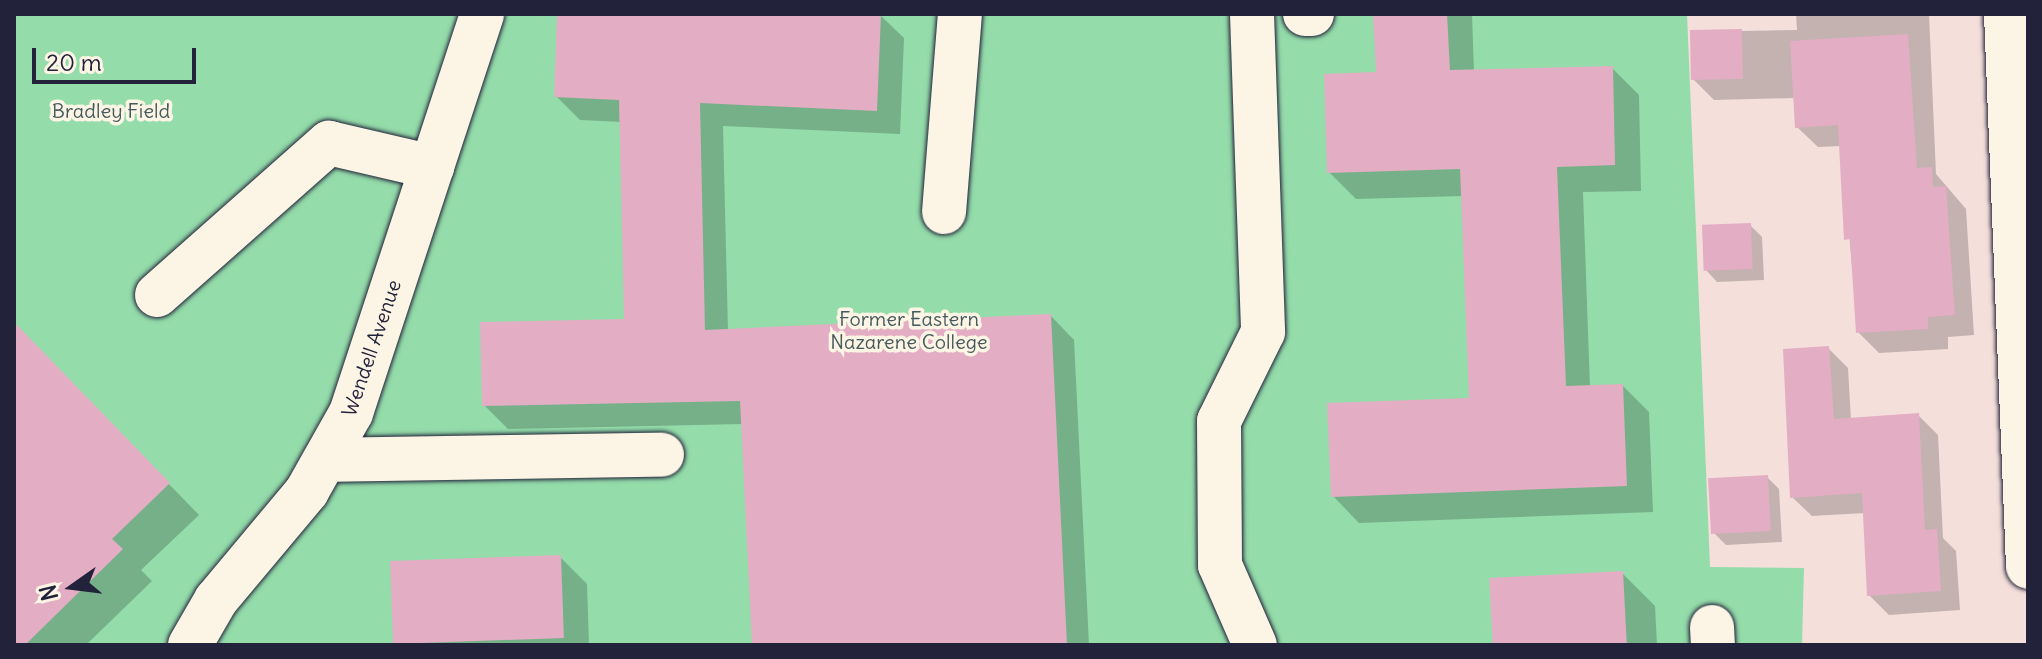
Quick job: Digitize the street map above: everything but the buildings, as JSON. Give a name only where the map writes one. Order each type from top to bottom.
[{"type":"street","name":"Wendell Avenue","points":[[190,645],[216,600],[307,491],[351,413],[482,14]]},
{"type":"street","points":[[944,212],[960,14]]},
{"type":"street","points":[[1252,14],[1263,332],[1219,421],[1220,565],[1255,645]]},
{"type":"street","points":[[1305,14],[1312,14]]},
{"type":"street","points":[[2006,14],[2028,567]]},
{"type":"street","points":[[157,295],[329,143],[432,167]]},
{"type":"street","points":[[325,460],[662,455]]},
{"type":"green space","name":"Former Eastern Nazarene College","points":[[14,14],[1687,14],[1710,567],[1804,568],[1802,645],[14,645]]},
{"type":"park label","name":"Bradley Field","points":[[111,110]]}]
